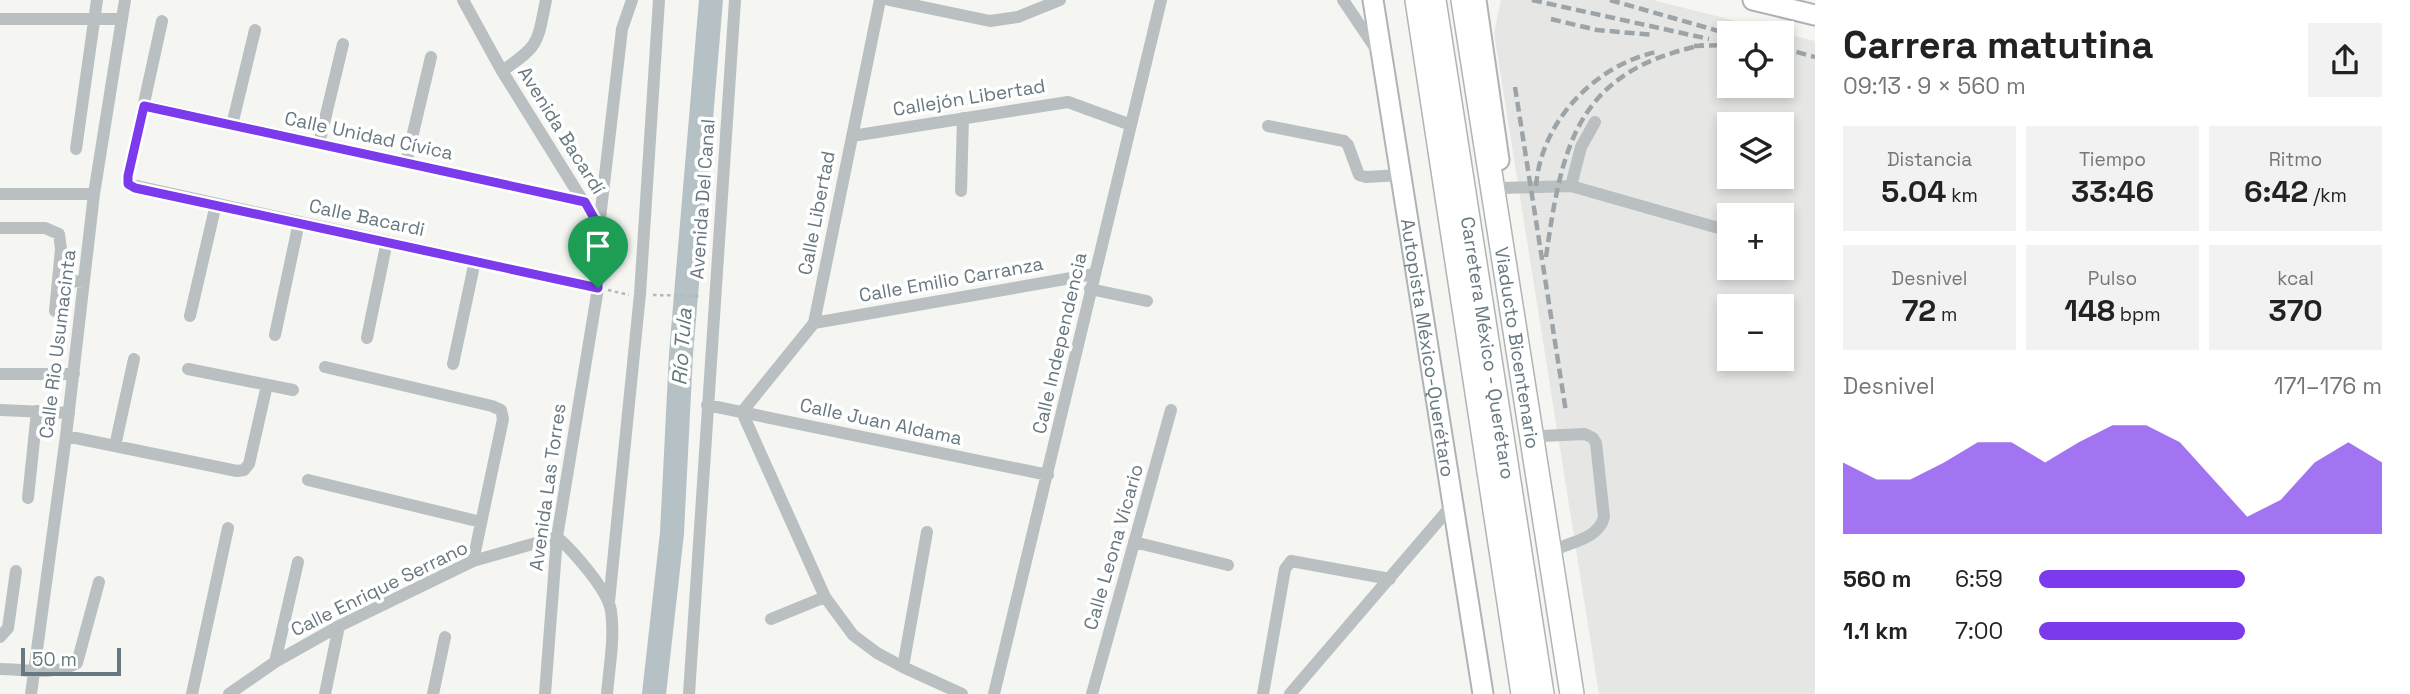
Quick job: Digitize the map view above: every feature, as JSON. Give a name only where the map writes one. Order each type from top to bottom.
[{"type":"highway","name":"Carretera México - Querétaro","points":[[1417,0],[1523,694]]},
{"type":"highway","name":"Carretera México - Querétaro","points":[[1434,0],[1542,694]]},
{"type":"highway","points":[[1452,0],[1477,89]]},
{"type":"highway","name":"Viaducto Bicentenario","points":[[1463,0],[1572,694]]},
{"type":"highway","points":[[1517,694],[1518,660]]},
{"type":"main road","name":"Autopista México-Querétaro","points":[[1373,0],[1483,694]]},
{"type":"main road","points":[[1476,0],[1580,694]]},
{"type":"main road","points":[[1753,0],[1815,15]]},
{"type":"street","name":"Calle Rio Usumacinta","points":[[31,694],[74,374],[94,194],[125,0]]},
{"type":"street","name":"Avenida Bacardí","points":[[463,0],[502,71],[599,227]]},
{"type":"street","points":[[502,71],[530,52],[537,41],[546,0]]},
{"type":"street","points":[[598,288],[599,227],[622,29],[632,0]]},
{"type":"street","points":[[607,694],[611,623],[609,602],[640,294],[659,0]]},
{"type":"street","name":"Avenida Del Canal","points":[[689,694],[735,0]]},
{"type":"street","name":"Calle Libertad","points":[[742,412],[814,323],[880,0]]},
{"type":"street","points":[[889,0],[990,21],[1003,21],[1060,0]]},
{"type":"street","name":"Calle Independencia","points":[[994,694],[1161,0]]},
{"type":"street","points":[[1343,0],[1382,58]]},
{"type":"street","points":[[76,149],[97,3]]},
{"type":"street","points":[[0,19],[121,19]]},
{"type":"street","points":[[144,106],[162,21]]},
{"type":"street","points":[[232,125],[255,30]]},
{"type":"street","points":[[319,144],[343,44]]},
{"type":"street","points":[[406,163],[431,57]]},
{"type":"street","name":"Callejón Libertad","points":[[852,135],[1068,102],[1131,125]]},
{"type":"street","name":"Calle Unidad Cívica","points":[[144,106],[585,202]]},
{"type":"street","name":"Calle Bacardi","points":[[144,106],[128,176],[128,184],[135,188],[598,288]]},
{"type":"street","points":[[961,191],[963,118]]},
{"type":"street","points":[[1571,186],[1581,147],[1595,122]]},
{"type":"street","points":[[1268,126],[1344,141],[1359,175],[1401,175]]},
{"type":"street","points":[[1503,188],[1571,186],[1717,228]]},
{"type":"street","points":[[0,194],[94,194]]},
{"type":"street","points":[[190,316],[216,204]]},
{"type":"street","points":[[275,335],[299,222]]},
{"type":"street","points":[[0,228],[45,228],[55,230],[61,239],[55,311]]},
{"type":"street","points":[[367,338],[387,241]]},
{"type":"street","points":[[453,364],[475,261]]},
{"type":"street","name":"Calle Emilio Carranza","points":[[814,323],[1094,274]]},
{"type":"street","points":[[58,279],[84,282]]},
{"type":"street","name":"Avenida Las Torres","points":[[545,694],[557,537],[598,288]]},
{"type":"street","points":[[1090,289],[1147,301]]},
{"type":"street","points":[[115,446],[134,359]]},
{"type":"street","points":[[325,367],[501,410],[503,419],[472,561]]},
{"type":"street","points":[[188,369],[293,390]]},
{"type":"street","points":[[0,374],[74,374]]},
{"type":"street","points":[[66,436],[236,471],[244,470],[249,464],[267,385]]},
{"type":"street","name":"Calle Juan Aldama","points":[[707,405],[1048,475]]},
{"type":"street","points":[[0,410],[69,413]]},
{"type":"street","name":"Calle Leona Vicario","points":[[1092,694],[1171,410]]},
{"type":"street","points":[[28,498],[37,411]]},
{"type":"street","points":[[742,412],[825,597],[853,635],[877,653],[962,694]]},
{"type":"street","points":[[1541,436],[1585,435],[1594,438],[1596,443],[1605,517],[1602,526],[1595,533],[1559,548]]},
{"type":"street","points":[[308,480],[481,522]]},
{"type":"street","points":[[1290,694],[1454,504]]},
{"type":"street","points":[[192,694],[228,528]]},
{"type":"street","points":[[903,667],[927,532]]},
{"type":"street","points":[[557,537],[577,555],[609,602]]},
{"type":"street","name":"Calle Enrique Serrano","points":[[229,694],[275,662],[339,626],[472,561],[557,537]]},
{"type":"street","points":[[1134,542],[1228,565]]},
{"type":"street","points":[[1263,694],[1285,569],[1291,561],[1390,579]]},
{"type":"street","points":[[275,662],[299,562]]},
{"type":"street","points":[[0,637],[8,628],[16,570]]},
{"type":"street","points":[[0,669],[48,671],[76,663],[99,582]]},
{"type":"street","points":[[771,619],[825,597]]},
{"type":"street","points":[[325,694],[339,626]]},
{"type":"street","points":[[433,694],[445,637]]},
{"type":"path","points":[[598,288],[626,295]]},
{"type":"path","points":[[640,294],[708,297]]},
{"type":"shaded area","points":[[1501,0],[1653,0],[1736,21],[1717,21],[1717,98],[1794,98],[1794,36],[1815,41],[1815,694],[1599,694],[1494,33]]},
{"type":"waterway","name":"Río Tula","points":[[654,694],[672,533],[681,354],[711,0]]},
{"type":"railway","points":[[1532,0],[1709,39]]},
{"type":"railway","points":[[1610,0],[1717,31]]},
{"type":"railway","points":[[1551,19],[1597,30],[1654,35]]},
{"type":"railway","points":[[1546,257],[1560,180],[1569,147],[1583,118],[1602,94],[1628,73],[1661,57],[1703,45]]},
{"type":"railway","points":[[1694,46],[1717,45]]},
{"type":"railway","points":[[1794,51],[1815,57]]},
{"type":"railway","points":[[1536,186],[1540,162],[1548,140],[1575,100],[1612,70],[1633,59],[1656,52]]},
{"type":"railway","points":[[1515,87],[1566,412]]},
{"type":"route","points":[[144,106],[585,202],[599,227],[598,288],[135,188],[128,184],[128,176],[144,106]]}]
